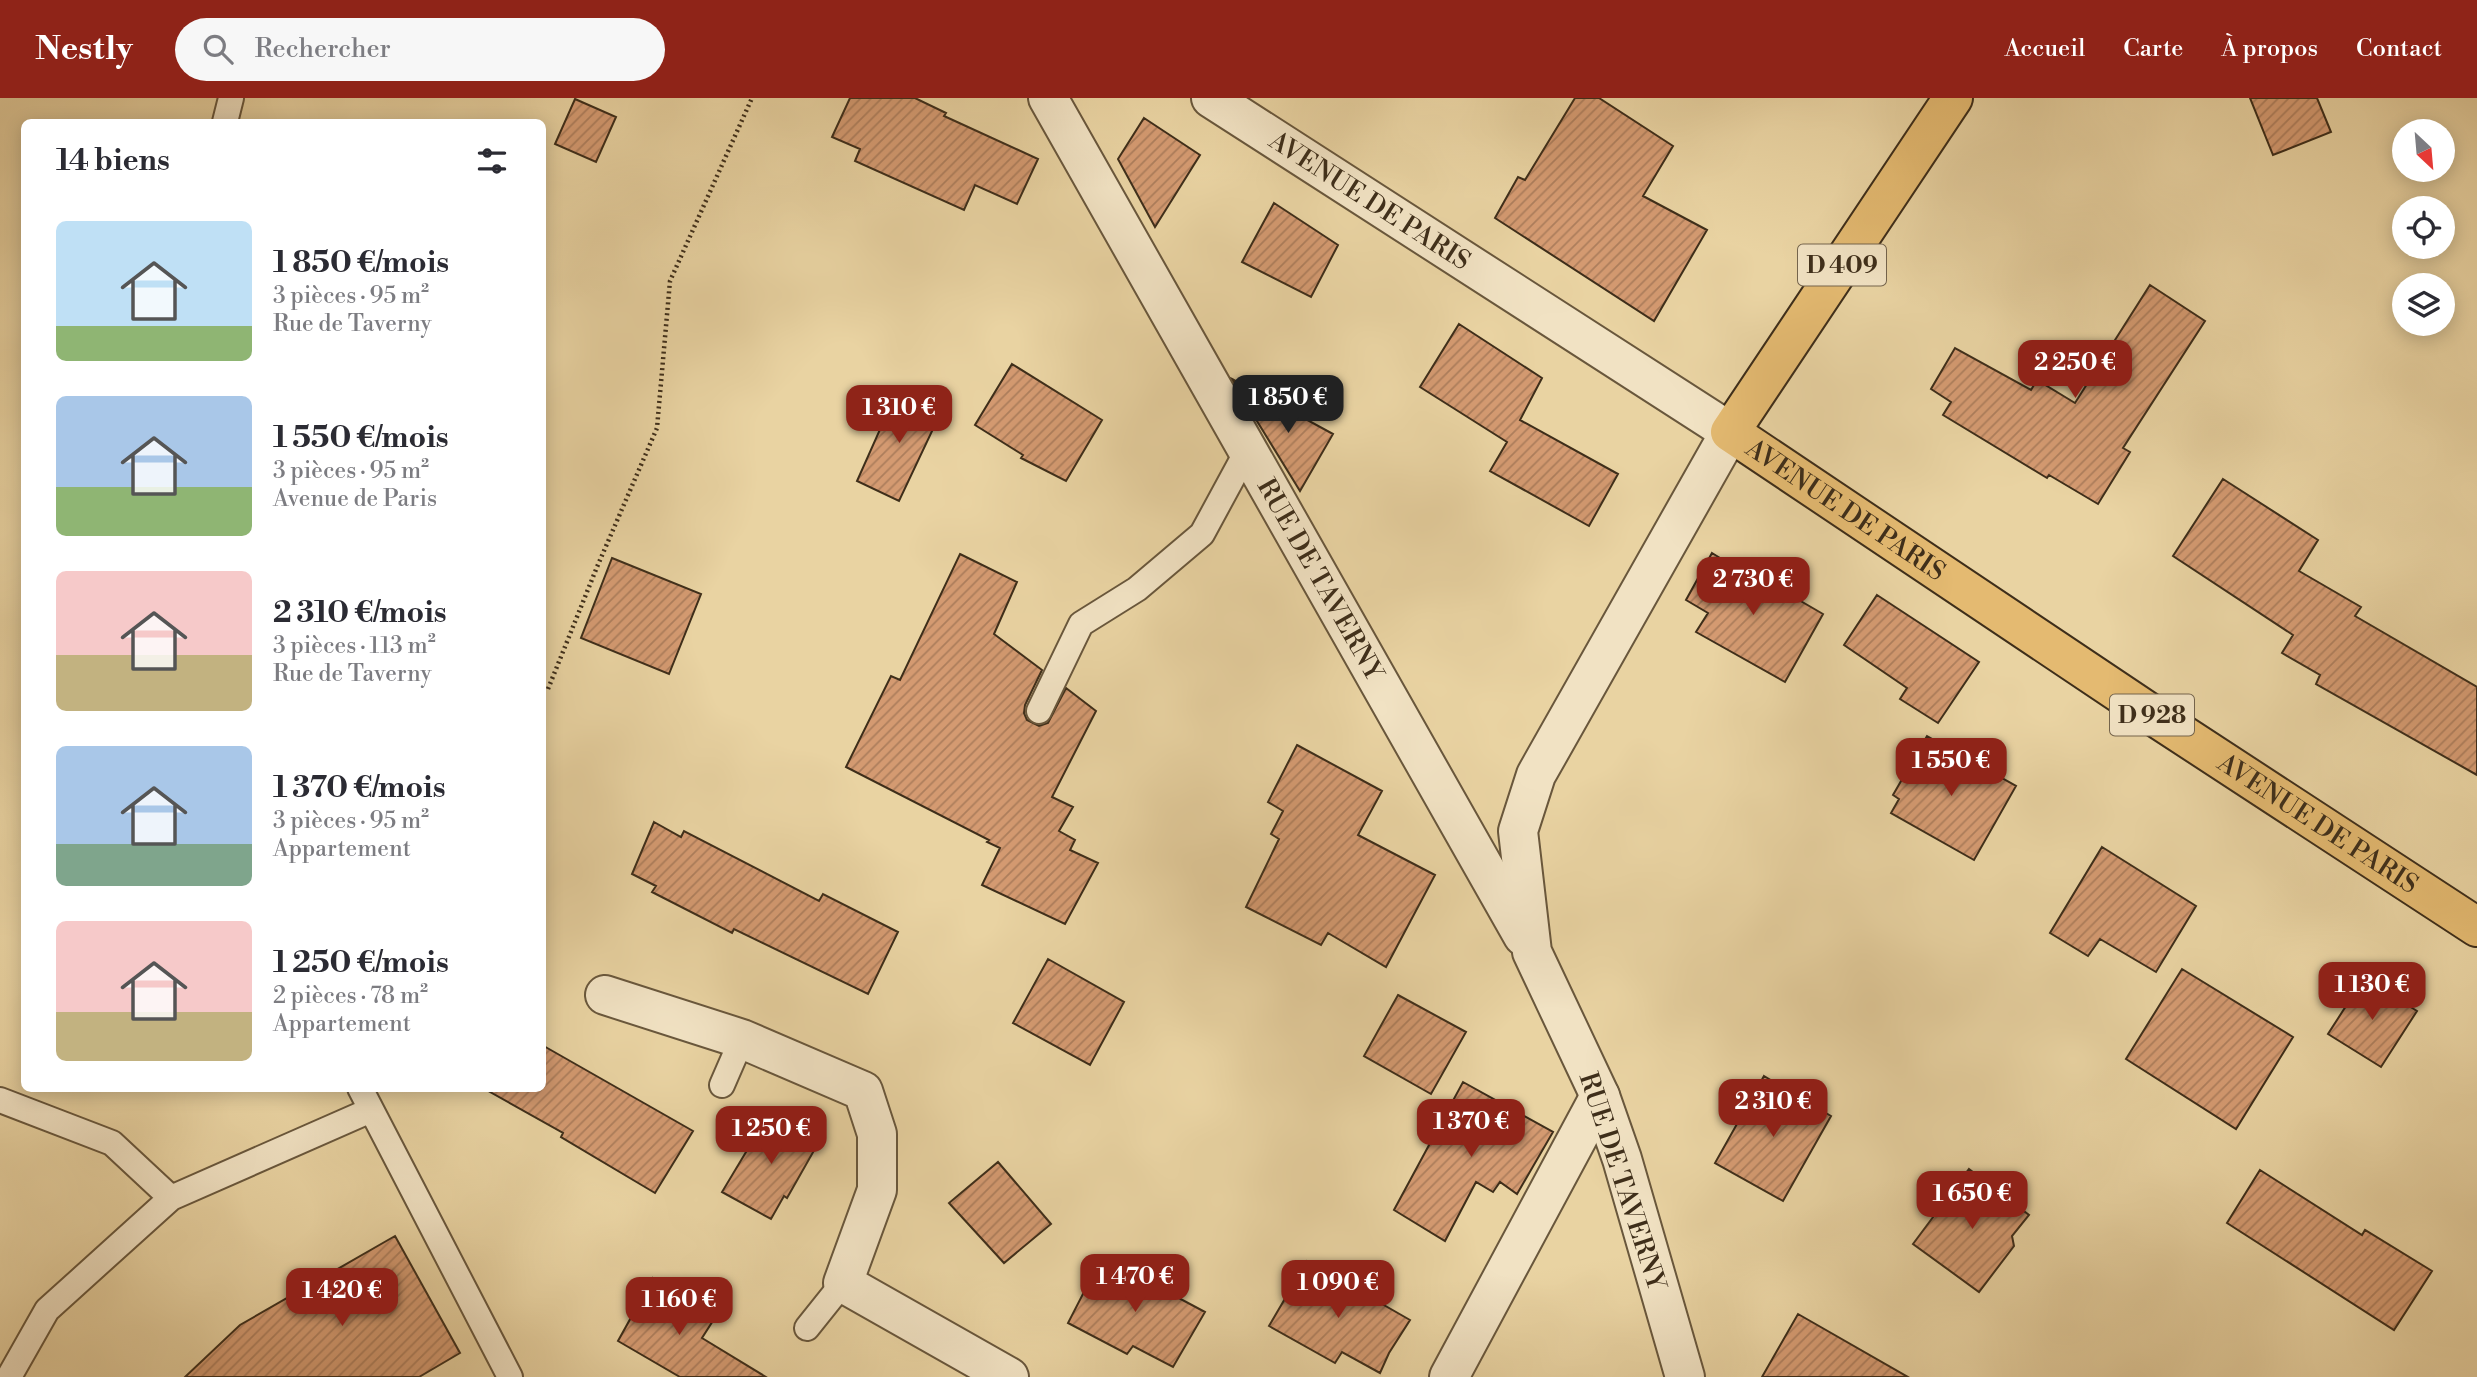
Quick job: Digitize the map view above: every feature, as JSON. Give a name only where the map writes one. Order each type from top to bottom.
[{"type":"main road","name":"D 409","points":[[1730,432],[1953,98]]},
{"type":"main road","name":"AVENUE DE PARIS","points":[[1730,432],[2160,720],[2477,927]]},
{"type":"street","name":"RUE DE TAVERNY","points":[[1048,98],[1532,952],[1600,1096],[1622,1159],[1685,1377]]},
{"type":"street","name":"AVENUE DE PARIS","points":[[1211,98],[1730,432]]},
{"type":"street","name":"RUE DE TAVERNY","points":[[1532,952],[1518,831],[1536,775],[1730,432]]},
{"type":"street","points":[[605,995],[742,1039],[863,1091],[877,1134],[877,1190],[843,1283],[1009,1377]]},
{"type":"street","points":[[1449,1377],[1600,1096]]},
{"type":"lane","points":[[226,119],[231,98]]},
{"type":"lane","points":[[1039,711],[1081,624],[1137,589],[1202,534],[1247,451]]},
{"type":"lane","points":[[722,1085],[742,1039]]},
{"type":"lane","points":[[9,1377],[47,1310],[171,1198],[365,1099],[510,1377]]},
{"type":"lane","points":[[0,1100],[112,1143],[171,1198]]},
{"type":"lane","points":[[807,1328],[843,1283]]},
{"type":"path","points":[[548,689],[657,428],[670,281],[752,98]]},
{"type":"building","points":[[850,98],[915,98],[946,113],[944,116],[1038,159],[1017,204],[975,185],[964,210],[855,161],[860,149],[832,137]]},
{"type":"building","points":[[1575,98],[1599,98],[1673,146],[1643,196],[1707,230],[1654,321],[1495,218],[1518,177],[1525,180]]},
{"type":"building","points":[[2250,98],[2317,98],[2331,132],[2273,155]]},
{"type":"building","points":[[575,99],[616,117],[596,162],[555,144]]},
{"type":"building","points":[[1144,118],[1200,155],[1155,227],[1118,159]]},
{"type":"building","points":[[1274,203],[1338,245],[1311,297],[1242,262]]},
{"type":"building","points":[[2150,285],[2205,321],[2123,448],[2130,452],[2098,504],[2049,475],[2047,478],[1943,415],[1951,402],[1931,389],[1955,348],[2031,390],[2037,380],[2075,403]]},
{"type":"building","points":[[1459,324],[1542,378],[1520,420],[1618,474],[1589,526],[1490,471],[1507,442],[1420,387]]},
{"type":"building","points":[[1012,364],[1102,420],[1066,481],[1021,458],[1023,455],[975,425]]},
{"type":"building","points":[[1232,379],[1333,434],[1300,491],[1252,413]]},
{"type":"building","points":[[898,389],[942,410],[899,501],[857,481]]},
{"type":"building","points":[[2223,479],[2318,540],[2299,571],[2361,607],[2355,616],[2477,687],[2477,775],[2316,684],[2320,675],[2282,653],[2293,635],[2173,556]]},
{"type":"building","points":[[1712,553],[1733,566],[1735,563],[1823,614],[1785,682],[1696,632],[1708,613],[1686,600]]},
{"type":"building","points":[[960,554],[1017,582],[994,634],[1042,670],[1025,705],[1027,720],[1039,726],[1048,723],[1066,688],[1096,711],[1052,797],[1073,807],[1059,831],[1075,840],[1070,850],[1098,863],[1065,924],[982,885],[1000,848],[987,842],[989,840],[846,767],[891,676],[900,680]]},
{"type":"building","points":[[612,558],[701,594],[669,674],[581,638]]},
{"type":"building","points":[[1877,595],[1979,662],[1938,723],[1900,699],[1907,688],[1844,645]]},
{"type":"building","points":[[1927,736],[2016,786],[1974,860],[1891,813],[1899,799],[1893,795]]},
{"type":"building","points":[[1297,745],[1382,791],[1358,835],[1435,875],[1386,967],[1328,933],[1321,945],[1246,907],[1279,839],[1271,834],[1283,811],[1268,802]]},
{"type":"building","points":[[654,822],[681,837],[684,831],[819,901],[823,894],[898,932],[868,994],[734,929],[732,933],[652,892],[656,886],[632,874]]},
{"type":"building","points":[[2102,847],[2196,906],[2156,972],[2100,939],[2088,956],[2050,933]]},
{"type":"building","points":[[1048,959],[1124,1002],[1090,1065],[1013,1023]]},
{"type":"building","points":[[2182,969],[2293,1037],[2236,1129],[2126,1059]]},
{"type":"building","points":[[2364,978],[2417,1011],[2381,1067],[2328,1034]]},
{"type":"building","points":[[1398,995],[1466,1032],[1431,1094],[1364,1056]]},
{"type":"building","points":[[546,1047],[693,1131],[655,1193],[561,1137],[563,1133],[490,1092],[546,1092]]},
{"type":"building","points":[[1764,1076],[1831,1116],[1783,1201],[1715,1163]]},
{"type":"building","points":[[1463,1082],[1553,1132],[1517,1194],[1500,1182],[1493,1192],[1476,1182],[1445,1241],[1394,1210]]},
{"type":"building","points":[[770,1112],[820,1140],[787,1198],[784,1196],[771,1219],[722,1192]]},
{"type":"building","points":[[998,1162],[1051,1224],[1004,1263],[949,1203]]},
{"type":"building","points":[[1969,1169],[2029,1215],[2012,1236],[2014,1246],[1979,1292],[1913,1244]]},
{"type":"building","points":[[2260,1170],[2362,1235],[2365,1230],[2432,1271],[2394,1330],[2227,1223]]},
{"type":"building","points":[[395,1236],[460,1353],[419,1377],[185,1377],[240,1325]]},
{"type":"building","points":[[1102,1257],[1205,1312],[1173,1367],[1133,1346],[1127,1354],[1068,1323]]},
{"type":"building","points":[[1307,1261],[1410,1320],[1380,1373],[1342,1352],[1335,1363],[1269,1326]]},
{"type":"building","points":[[653,1278],[716,1316],[702,1338],[766,1377],[680,1377],[618,1341]]},
{"type":"building","points":[[1798,1314],[1908,1377],[1762,1377]]}]
